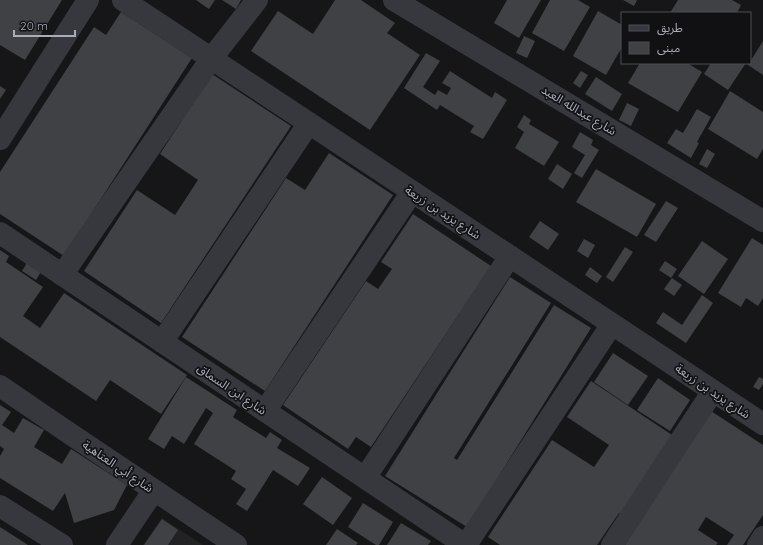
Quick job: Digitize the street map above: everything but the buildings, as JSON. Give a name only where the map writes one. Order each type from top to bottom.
[{"type":"street","points":[[0,139],[88,0]]},
{"type":"street","name":"شارع يزيد بن زريعة","points":[[123,0],[763,424]]},
{"type":"street","points":[[62,275],[211,58],[257,0]]},
{"type":"street","name":"شارع عبدالله العبد","points":[[394,0],[763,221]]},
{"type":"street","points":[[162,342],[309,123]]},
{"type":"street","points":[[265,411],[412,192]]},
{"type":"street","name":"شارع ابن السماق","points":[[0,233],[465,545]]},
{"type":"street","points":[[365,478],[510,256]]},
{"type":"street","points":[[465,545],[612,324]]},
{"type":"street","name":"شارع أبي العتاهية","points":[[0,386],[236,545]]},
{"type":"street","points":[[612,545],[713,391]]},
{"type":"street","points":[[117,545],[154,490]]},
{"type":"street","points":[[0,506],[62,545]]},
{"type":"street","points":[[758,545],[763,537]]},
{"type":"shaded area","points":[[162,518],[203,545],[143,545]]}]
